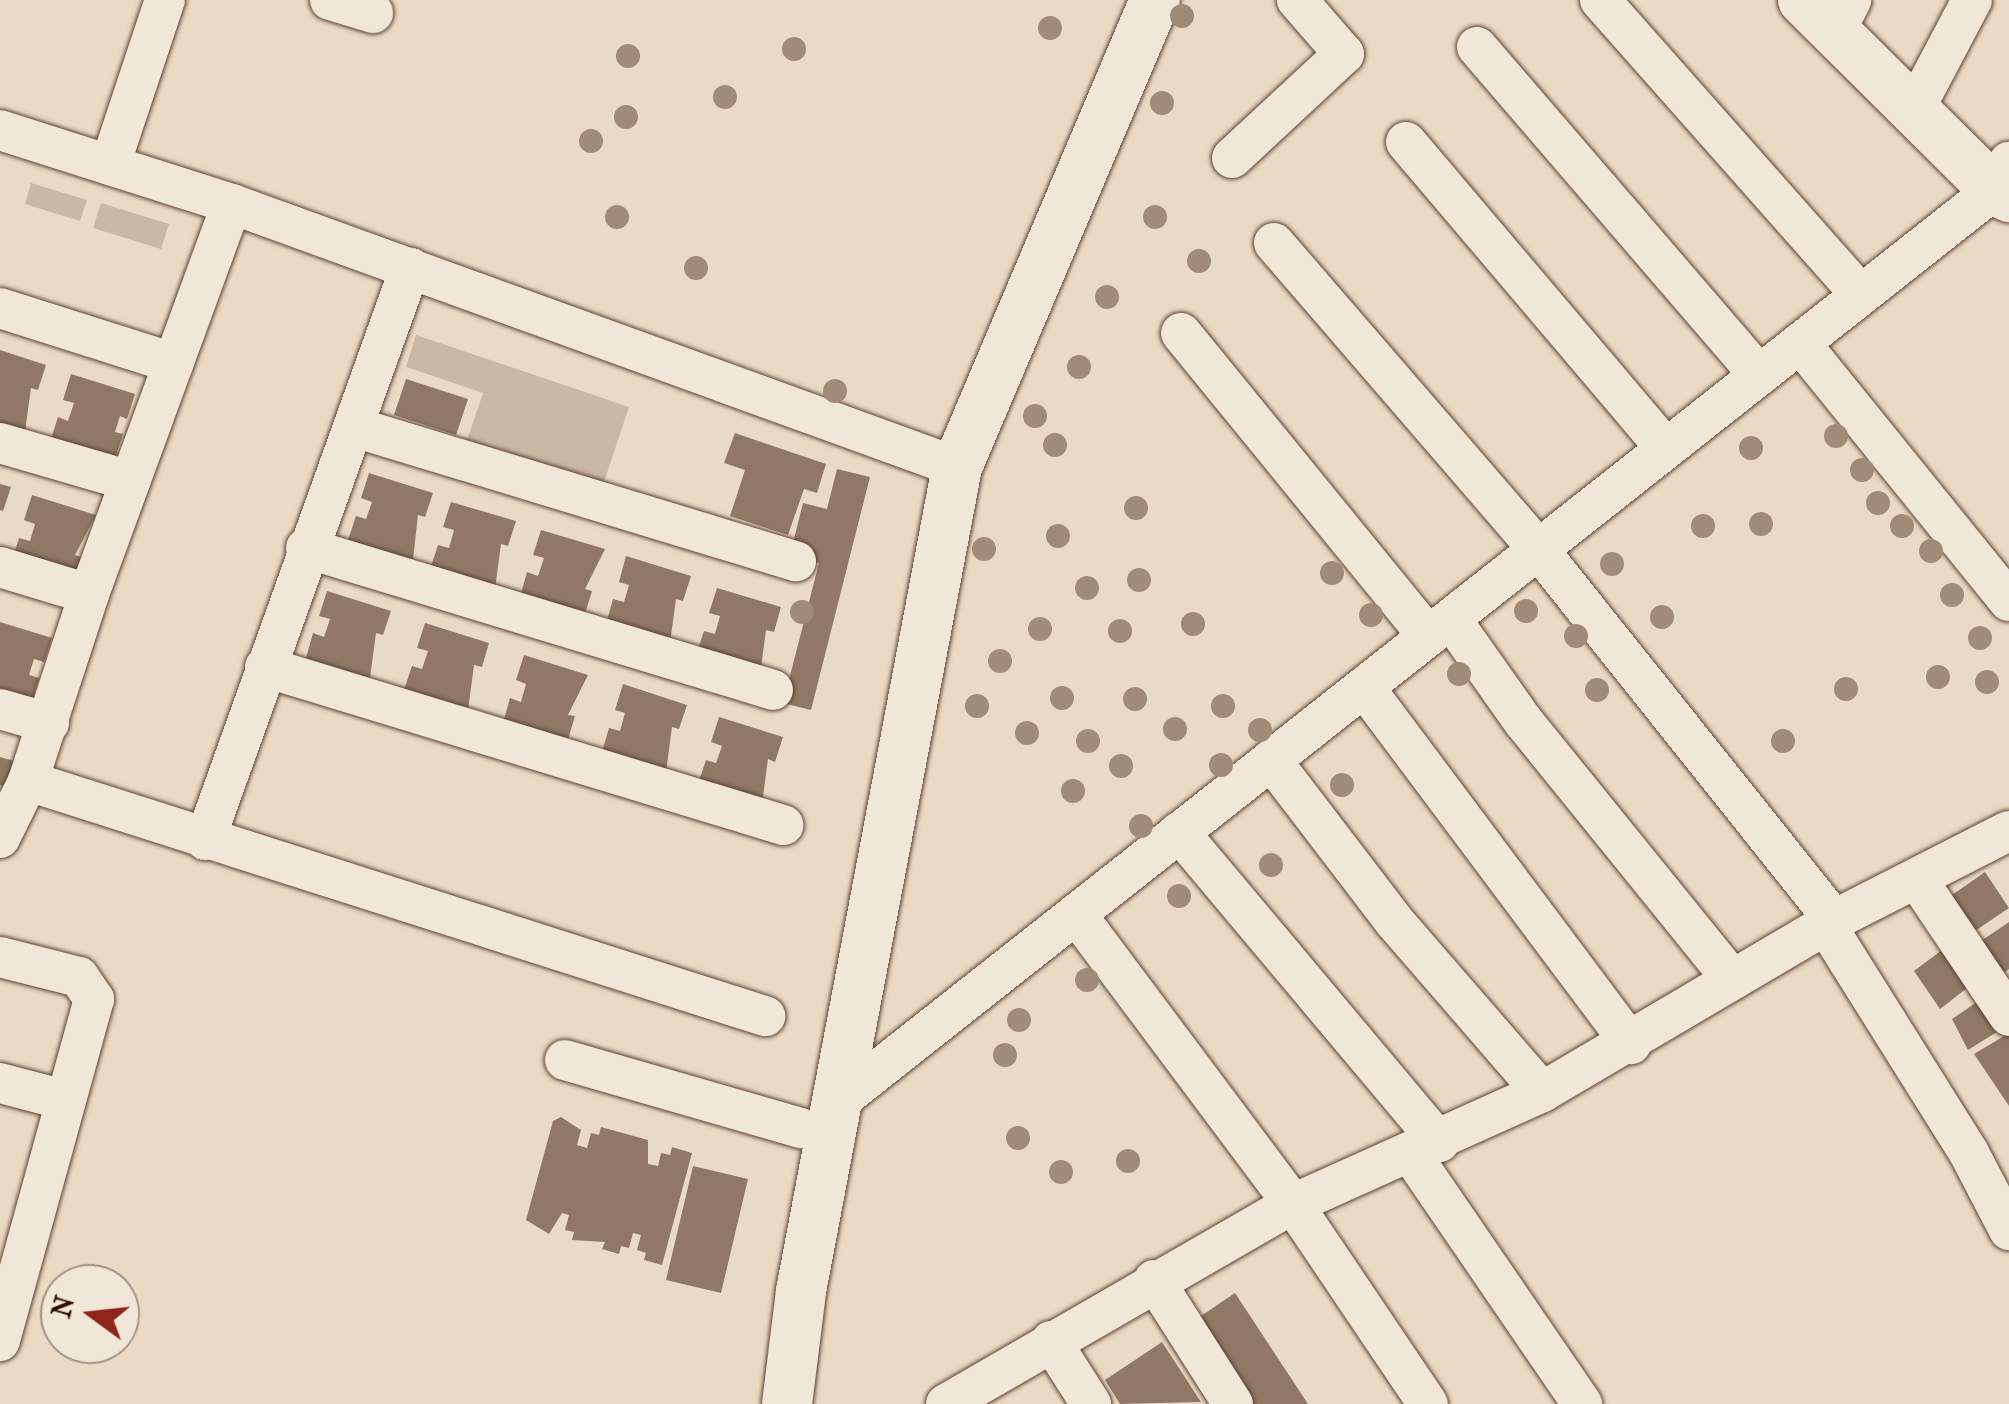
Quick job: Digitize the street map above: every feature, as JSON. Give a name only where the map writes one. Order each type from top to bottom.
[{"type":"street","points":[[110,165],[165,0]]},
{"type":"street","points":[[330,0],[373,13]]},
{"type":"street","points":[[788,1404],[820,1114],[941,461],[1116,0]]},
{"type":"street","points":[[941,461],[1154,0]]},
{"type":"street","points":[[1232,158],[1344,54],[1297,0]]},
{"type":"street","points":[[1600,0],[1861,295]]},
{"type":"street","points":[[1914,110],[1972,0]]},
{"type":"street","points":[[565,1060],[820,1114],[2004,183],[1914,110],[1830,11]]},
{"type":"street","points":[[1477,46],[1759,375]]},
{"type":"street","points":[[0,130],[232,204],[941,461]]},
{"type":"street","points":[[1406,142],[1666,449]]},
{"type":"street","points":[[0,838],[28,781],[89,594],[232,204]]},
{"type":"street","points":[[1274,243],[1538,549],[1830,923],[1968,1153],[2009,1230]]},
{"type":"street","points":[[204,840],[410,268]]},
{"type":"street","points":[[0,308],[174,363]]},
{"type":"street","points":[[1181,333],[1523,721],[1733,980]]},
{"type":"street","points":[[1800,343],[2009,601]]},
{"type":"street","points":[[354,426],[796,561]]},
{"type":"street","points":[[0,444],[131,481]]},
{"type":"street","points":[[306,548],[773,690]]},
{"type":"street","points":[[0,568],[89,594]]},
{"type":"street","points":[[265,667],[783,825]]},
{"type":"street","points":[[1364,687],[1630,1044]]},
{"type":"street","points":[[0,709],[48,723]]},
{"type":"street","points":[[1271,760],[1394,921],[1542,1092]]},
{"type":"street","points":[[28,781],[765,1016]]},
{"type":"street","points":[[946,1404],[1154,1280],[1293,1204],[1425,1148],[1542,1092],[1630,1044],[1830,923],[2009,831]]},
{"type":"street","points":[[1179,832],[1425,1148],[1582,1404]]},
{"type":"street","points":[[1917,879],[2009,1016]]},
{"type":"street","points":[[1076,914],[1293,1204],[1428,1404]]},
{"type":"street","points":[[0,957],[60,970],[90,986],[92,1020],[16,1229],[0,1341]]},
{"type":"street","points":[[0,1083],[66,1100]]},
{"type":"street","points":[[1154,1280],[1233,1404]]},
{"type":"street","points":[[1051,1340],[1091,1404]]},
{"type":"shaded area","points":[[31,183],[87,200],[80,221],[25,204]]},
{"type":"shaded area","points":[[101,203],[169,224],[161,249],[93,228]]},
{"type":"shaded area","points":[[416,335],[629,407],[601,491],[465,446],[483,393],[406,367]]},
{"type":"building","points":[[0,350],[46,365],[38,390],[31,388],[25,432],[0,424]]},
{"type":"building","points":[[71,374],[135,394],[127,419],[120,416],[115,432],[123,434],[114,461],[50,442],[58,417],[68,421],[74,403],[63,400]]},
{"type":"building","points":[[406,379],[468,399],[456,435],[394,415]]},
{"type":"building","points":[[735,433],[826,464],[817,493],[804,489],[788,535],[730,516],[745,470],[724,463]]},
{"type":"building","points":[[837,469],[870,477],[811,710],[783,703],[819,563],[790,555],[803,503],[827,509]]},
{"type":"building","points":[[369,473],[433,493],[425,517],[418,515],[413,560],[348,540],[356,516],[366,519],[372,502],[361,498]]},
{"type":"building","points":[[0,484],[11,487],[3,511],[0,510]]},
{"type":"building","points":[[32,495],[96,515],[75,555],[83,558],[76,583],[11,563],[19,538],[30,541],[35,524],[24,520]]},
{"type":"building","points":[[451,502],[516,521],[508,546],[501,544],[495,589],[430,569],[438,545],[449,548],[454,530],[443,527]]},
{"type":"building","points":[[541,530],[605,549],[585,589],[592,591],[584,617],[520,597],[527,572],[538,576],[544,558],[533,555]]},
{"type":"building","points":[[626,556],[691,576],[683,601],[676,599],[670,643],[606,624],[613,599],[624,602],[629,585],[619,582]]},
{"type":"building","points":[[717,588],[781,607],[774,632],[766,630],[760,675],[696,655],[704,631],[715,634],[720,616],[709,613]]},
{"type":"building","points":[[327,591],[391,611],[383,635],[376,633],[370,678],[306,658],[313,633],[324,637],[330,619],[319,616]]},
{"type":"building","points":[[0,622],[52,638],[44,662],[34,659],[29,675],[39,678],[31,705],[0,696]]},
{"type":"building","points":[[425,623],[489,643],[482,667],[474,665],[468,710],[404,690],[412,666],[422,669],[428,651],[417,648]]},
{"type":"building","points":[[524,655],[588,675],[568,715],[575,716],[567,743],[503,723],[510,698],[521,702],[526,684],[516,680]]},
{"type":"building","points":[[623,684],[687,705],[679,729],[672,727],[666,772],[602,752],[609,728],[620,731],[625,713],[615,710]]},
{"type":"building","points":[[719,717],[783,737],[775,762],[768,759],[762,804],[698,784],[706,760],[716,763],[722,746],[711,742]]},
{"type":"building","points":[[0,757],[14,761],[6,787],[0,785]]},
{"type":"building","points":[[1985,872],[2009,908],[1966,937],[1942,902]]},
{"type":"building","points":[[2009,922],[2009,969],[1998,977],[1975,945]]},
{"type":"building","points":[[1954,941],[1980,978],[1940,1009],[1914,971]]},
{"type":"building","points":[[1990,993],[2008,1025],[1968,1050],[1952,1019]]},
{"type":"building","points":[[2009,1033],[2009,1106],[1974,1054]]},
{"type":"building","points":[[561,1117],[581,1130],[577,1145],[587,1148],[591,1133],[599,1135],[601,1127],[648,1140],[648,1164],[658,1166],[661,1153],[670,1155],[672,1147],[692,1153],[662,1265],[644,1260],[646,1253],[637,1250],[641,1235],[633,1233],[629,1248],[621,1246],[619,1254],[602,1249],[605,1242],[572,1240],[574,1232],[565,1230],[569,1215],[562,1213],[549,1234],[526,1220],[553,1121]]},
{"type":"building","points":[[693,1166],[748,1179],[721,1293],[666,1280]]},
{"type":"building","points":[[1235,1293],[1308,1404],[1246,1404],[1192,1322]]},
{"type":"building","points":[[1162,1342],[1201,1402],[1120,1404],[1105,1380]]}]
